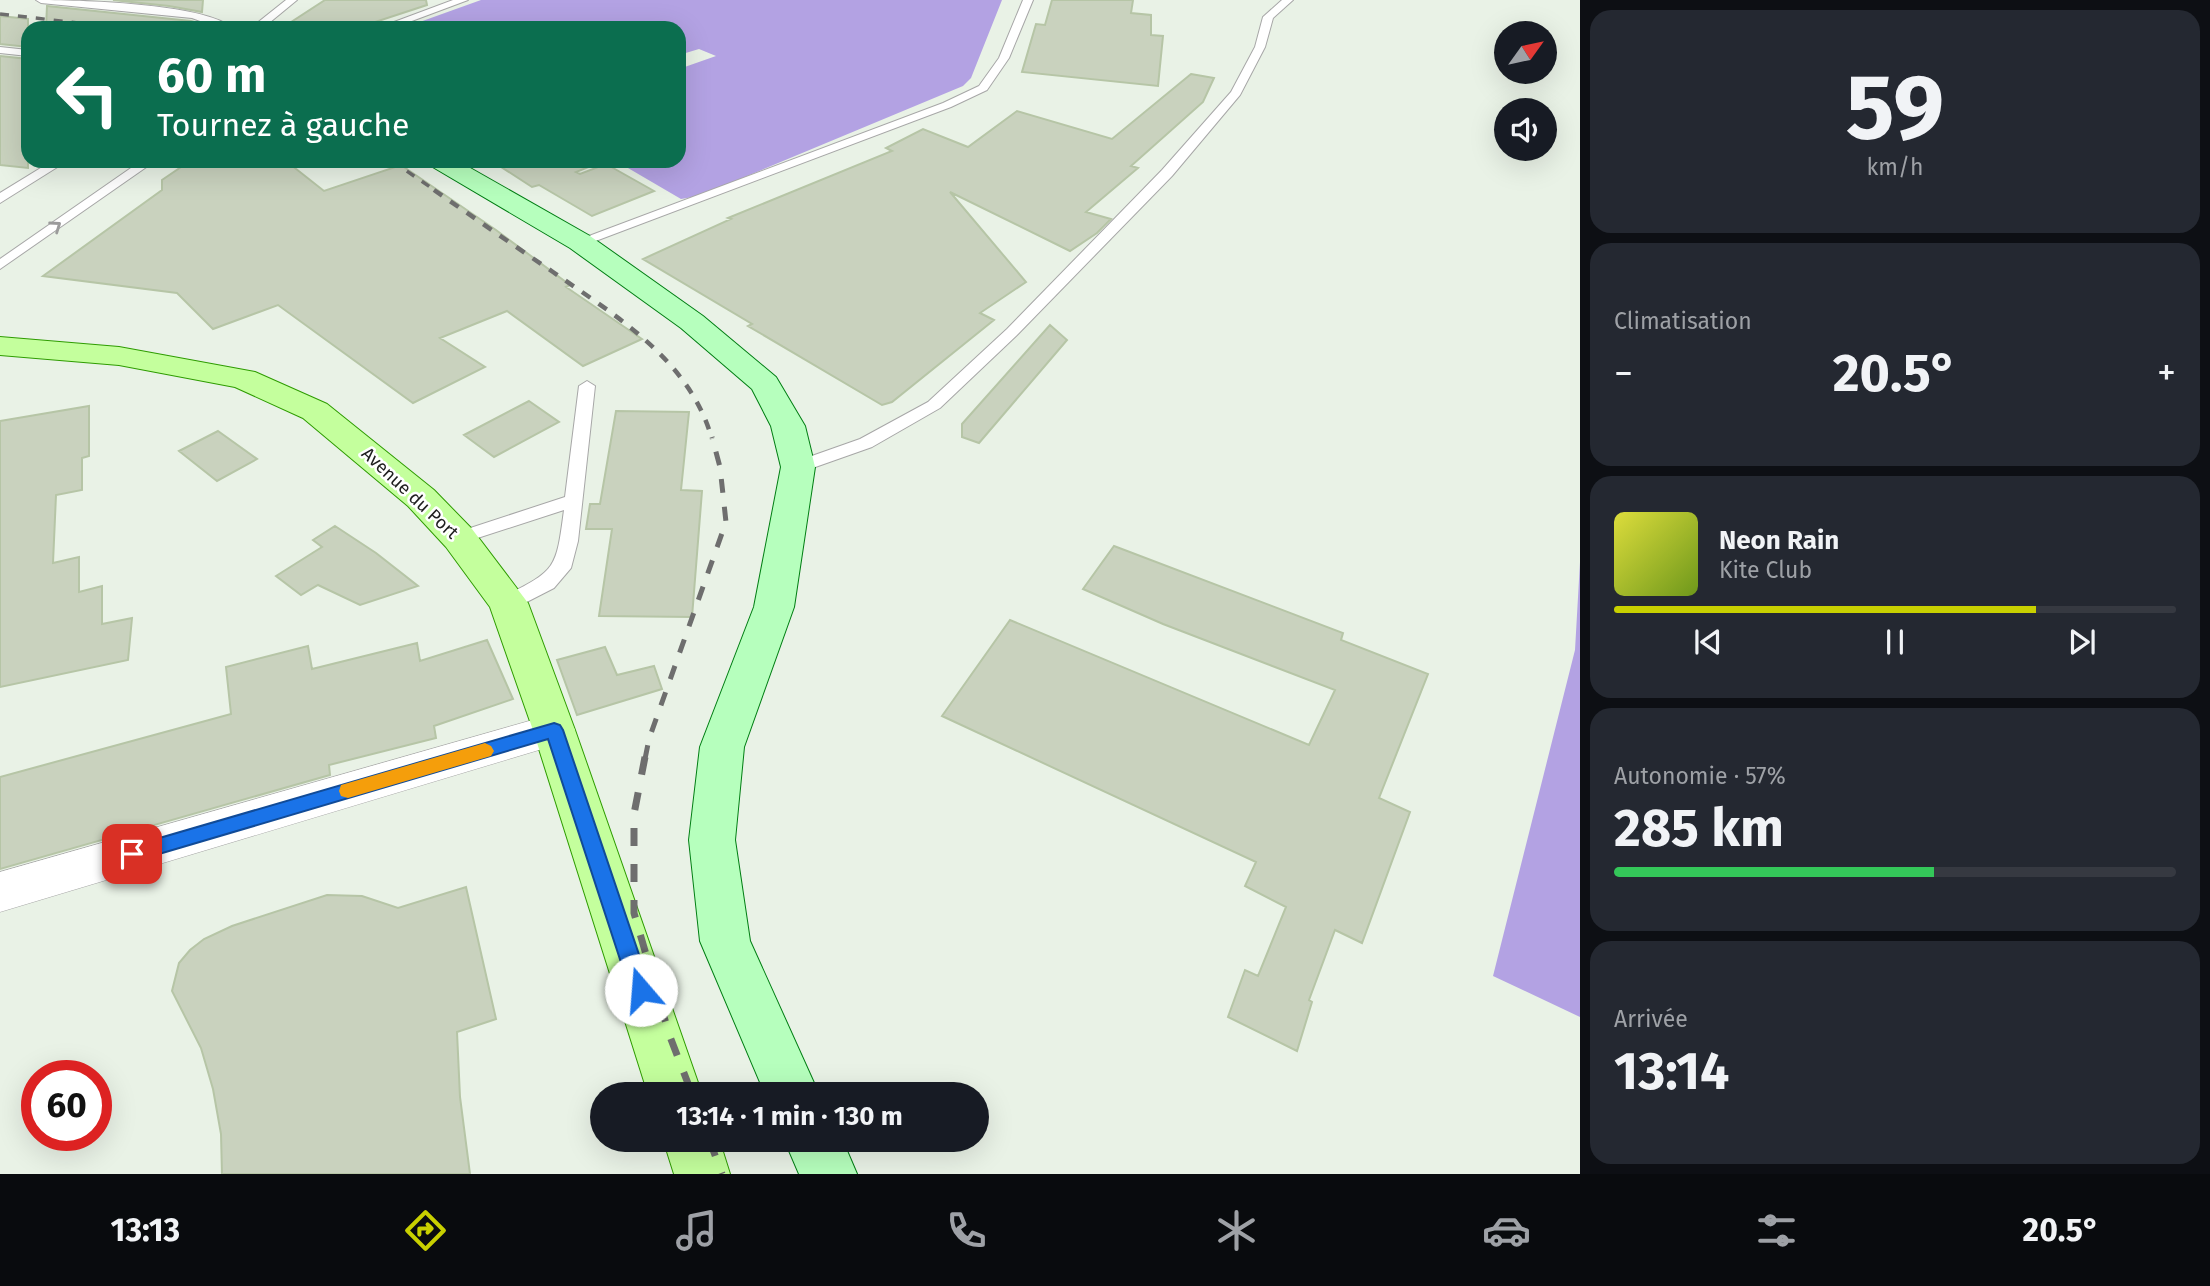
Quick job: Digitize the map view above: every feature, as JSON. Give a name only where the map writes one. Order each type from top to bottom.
[{"type":"main road","name":"Avenue du Port","points":[[0,346],[119,356],[244,379],[315,411],[421,498],[459,538],[508,603],[554,730],[672,1082]]},
{"type":"main road","name":"Avenue du Port","points":[[0,359],[119,356]]},
{"type":"main road","points":[[695,1152],[702,1174]]},
{"type":"street","points":[[452,168],[580,242],[692,322],[765,384],[788,426],[798,467],[774,607],[722,747],[712,841],[725,942],[787,1082]]},
{"type":"street","points":[[0,892],[554,730]]},
{"type":"street","points":[[818,1152],[829,1174]]},
{"type":"lane","points":[[41,0],[192,15],[215,21]]},
{"type":"lane","points":[[265,21],[292,0]]},
{"type":"lane","points":[[403,21],[463,0]]},
{"type":"lane","points":[[580,242],[947,105],[983,88],[1004,58],[1028,0]]},
{"type":"lane","points":[[798,467],[866,443],[934,405],[1012,332],[1167,173],[1236,93],[1260,47],[1268,17],[1288,0]]},
{"type":"lane","points":[[0,50],[21,52]]},
{"type":"lane","points":[[0,199],[50,168]]},
{"type":"lane","points":[[0,265],[139,168]]},
{"type":"lane","points":[[508,603],[547,583],[562,568],[569,541],[587,386]]},
{"type":"lane","points":[[459,538],[574,500]]},
{"type":"shaded area","points":[[481,0],[1002,0],[971,78],[963,86],[699,196],[681,199],[628,168],[686,168],[686,67],[716,56],[699,49],[686,53],[686,21],[422,21]]},
{"type":"shaded area","points":[[1580,562],[1580,1017],[1493,976],[1575,650]]},
{"type":"building","points":[[113,0],[203,0],[202,12]]},
{"type":"building","points":[[325,0],[426,0],[427,5],[378,21],[293,21]]},
{"type":"building","points":[[1052,0],[1133,0],[1131,13],[1151,15],[1151,35],[1163,36],[1158,86],[1022,72],[1036,24],[1045,25]]},
{"type":"building","points":[[47,6],[191,21],[46,21]]},
{"type":"building","points":[[0,16],[28,19],[21,21],[21,46],[0,44]]},
{"type":"building","points":[[0,56],[21,58],[21,167],[0,165]]},
{"type":"building","points":[[1191,74],[1214,78],[1203,102],[1131,166],[1138,168],[1086,212],[1111,219],[1097,233],[1070,251],[950,192],[1026,282],[980,313],[994,320],[892,402],[882,405],[748,326],[752,324],[643,259],[731,219],[728,218],[892,151],[886,148],[923,129],[968,147],[1017,111],[1112,139]]},
{"type":"building","points":[[180,168],[295,168],[324,191],[392,168],[405,168],[496,230],[570,285],[566,287],[642,339],[583,366],[507,311],[440,338],[485,367],[413,403],[278,305],[213,329],[177,293],[43,276],[162,190],[162,180]]},
{"type":"building","points":[[503,168],[586,168],[576,172],[580,174],[596,168],[613,168],[654,191],[592,216],[539,185],[532,187]]},
{"type":"building","points":[[1050,325],[1067,340],[979,443],[962,437],[962,424]]},
{"type":"building","points":[[529,401],[559,422],[494,457],[464,435]]},
{"type":"building","points":[[89,406],[89,456],[82,458],[82,490],[56,495],[53,563],[79,557],[79,592],[102,586],[102,624],[132,618],[128,660],[0,687],[0,421]]},
{"type":"building","points":[[616,411],[689,412],[681,490],[702,491],[692,617],[599,616],[612,529],[586,529],[590,504],[600,504]]},
{"type":"building","points":[[218,431],[257,459],[217,481],[179,451]]},
{"type":"building","points":[[335,526],[376,553],[418,586],[360,605],[318,585],[301,595],[276,576],[322,547],[313,540]]},
{"type":"building","points":[[1114,546],[1343,633],[1341,640],[1428,674],[1379,798],[1410,812],[1362,943],[1335,930],[1309,1000],[1312,1002],[1297,1051],[1228,1017],[1245,970],[1258,976],[1286,907],[1245,886],[1256,862],[942,716],[1010,620],[1309,745],[1335,690],[1163,624],[1083,589]]},
{"type":"building","points":[[487,640],[513,699],[434,726],[436,738],[329,765],[330,775],[0,869],[0,777],[231,714],[226,667],[308,646],[312,669],[417,643],[420,661]]},
{"type":"building","points":[[605,647],[617,675],[654,666],[662,689],[577,715],[557,660]]},
{"type":"building","points":[[466,887],[496,1019],[457,1032],[460,1097],[470,1174],[222,1174],[221,1134],[213,1089],[201,1048],[172,991],[179,963],[190,950],[204,939],[232,926],[327,895],[362,896],[398,908]]},
{"type":"railway","points":[[0,14],[61,21]]},
{"type":"railway","points":[[402,168],[436,191]]},
{"type":"railway","points":[[434,190],[625,323],[648,342],[687,386],[712,439]]},
{"type":"railway","points":[[645,759],[649,739],[726,522],[720,467],[712,437]]},
{"type":"railway","points":[[645,757],[634,814],[634,913],[669,1034],[687,1082]]},
{"type":"railway","points":[[714,1152],[722,1174]]},
{"type":"slow traffic","points":[[348,791],[485,751]]},
{"type":"route","points":[[132,854],[554,730],[641,990]]}]
